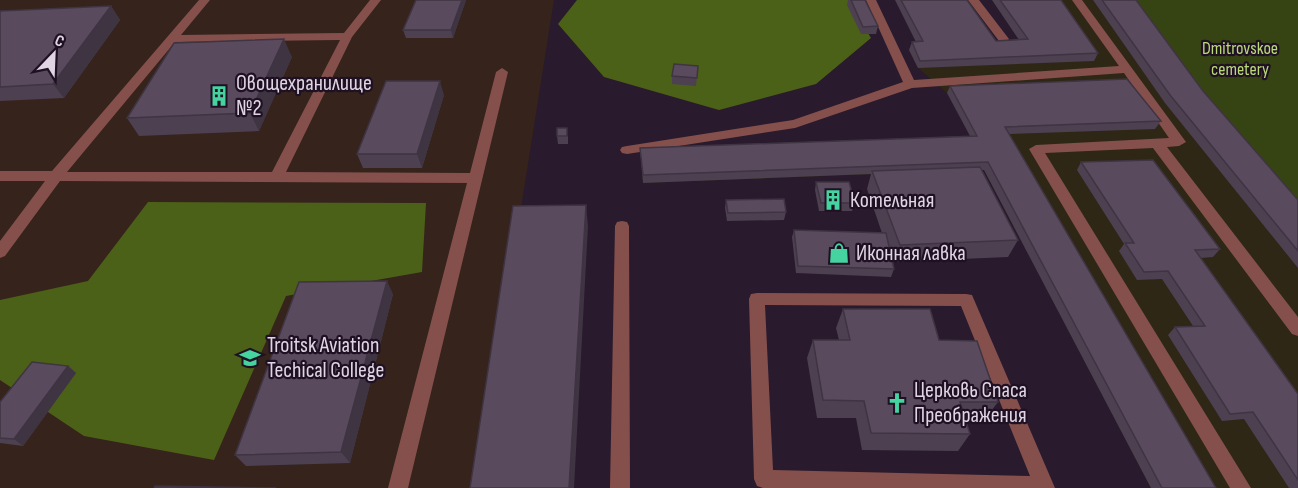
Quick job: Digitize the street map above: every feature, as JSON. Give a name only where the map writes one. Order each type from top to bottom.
[{"type":"lane","points":[[0,252],[56,176],[205,0]]},
{"type":"lane","points":[[277,177],[347,36],[376,0]]},
{"type":"lane","points":[[871,0],[910,84]]},
{"type":"lane","points":[[973,0],[1003,39]]},
{"type":"lane","points":[[1077,0],[1179,142],[1036,149],[1241,488]]},
{"type":"lane","points":[[171,39],[347,36]]},
{"type":"lane","points":[[627,150],[795,124],[910,84],[1127,69]]},
{"type":"lane","points":[[398,488],[502,72]]},
{"type":"lane","points":[[1157,143],[1298,329]]},
{"type":"lane","points":[[0,176],[476,178]]},
{"type":"lane","points":[[620,488],[622,226]]},
{"type":"lane","points":[[757,299],[966,300],[1044,487],[764,479],[757,299]]},
{"type":"shaded area","name":"Troitsk Aviation Techical College","points":[[0,0],[554,0],[480,488],[0,488]]},
{"type":"shaded area","points":[[916,0],[993,48],[1024,47],[992,0],[1126,0],[1298,217],[1298,488],[1151,488],[984,170],[643,183],[641,156],[974,143],[947,93],[918,68],[909,50],[919,49]]},
{"type":"green space","points":[[577,0],[848,0],[871,38],[816,84],[719,110],[604,77],[558,24]]},
{"type":"green space","name":"Dmitrovskoe cemetery","points":[[1126,0],[1298,0],[1298,217]]},
{"type":"green space","points":[[148,202],[426,203],[422,272],[286,296],[214,460],[84,436],[0,380],[0,300],[88,281]]},
{"type":"building","points":[[416,0],[462,0],[451,30],[403,30]]},
{"type":"building","points":[[851,0],[865,0],[878,26],[863,27]]},
{"type":"building","points":[[901,0],[967,0],[996,41],[1028,39],[1000,0],[1061,0],[1098,53],[920,61],[912,42],[923,41]]},
{"type":"building","points":[[1102,0],[1136,0],[1203,91],[1298,200],[1298,251],[1170,95]]},
{"type":"building","points":[[111,6],[53,84],[0,87],[0,11]]},
{"type":"building","name":"Овощехранилище №2","points":[[284,39],[250,113],[127,118],[174,43]]},
{"type":"building","points":[[674,64],[698,66],[697,78],[672,76]]},
{"type":"building","points":[[1127,79],[1161,121],[1005,127],[1216,488],[1162,488],[988,162],[643,175],[640,148],[977,136],[950,86]]},
{"type":"building","points":[[386,81],[440,81],[417,154],[357,154]]},
{"type":"building","points":[[557,128],[567,128],[567,136],[557,136]]},
{"type":"building","points":[[1153,160],[1220,249],[1195,250],[1298,394],[1298,480],[1253,412],[1230,414],[1175,327],[1205,326],[1168,271],[1144,272],[1125,243],[1134,243],[1081,162]]},
{"type":"building","points":[[980,167],[1018,240],[900,245],[872,171]]},
{"type":"building","points":[[816,182],[849,182],[855,203],[821,203]]},
{"type":"building","points":[[784,199],[786,212],[728,213],[726,200]]},
{"type":"building","points":[[586,205],[569,488],[470,488],[513,206]]},
{"type":"building","points":[[794,230],[886,233],[894,269],[798,266]]},
{"type":"building","points":[[387,281],[341,452],[235,455],[299,282]]},
{"type":"building","name":"Церковь Спаса Преображения","points":[[843,309],[930,309],[939,340],[977,341],[998,402],[960,402],[970,434],[871,433],[864,401],[823,400],[813,340],[850,340]]},
{"type":"building","points":[[32,362],[68,366],[14,439],[0,438],[0,402]]},
{"type":"building","points":[[155,486],[276,488],[154,488]]},
{"type":"place","name":"Овощехранилище №2","points":[[219,96]]},
{"type":"place","name":"Котельная","points":[[833,200]]},
{"type":"place","name":"Иконная лавка","points":[[839,253]]},
{"type":"place","name":"Troitsk Aviation Techical College","points":[[250,358]]},
{"type":"place","name":"Церковь Спаса Преображения","points":[[897,403]]}]
